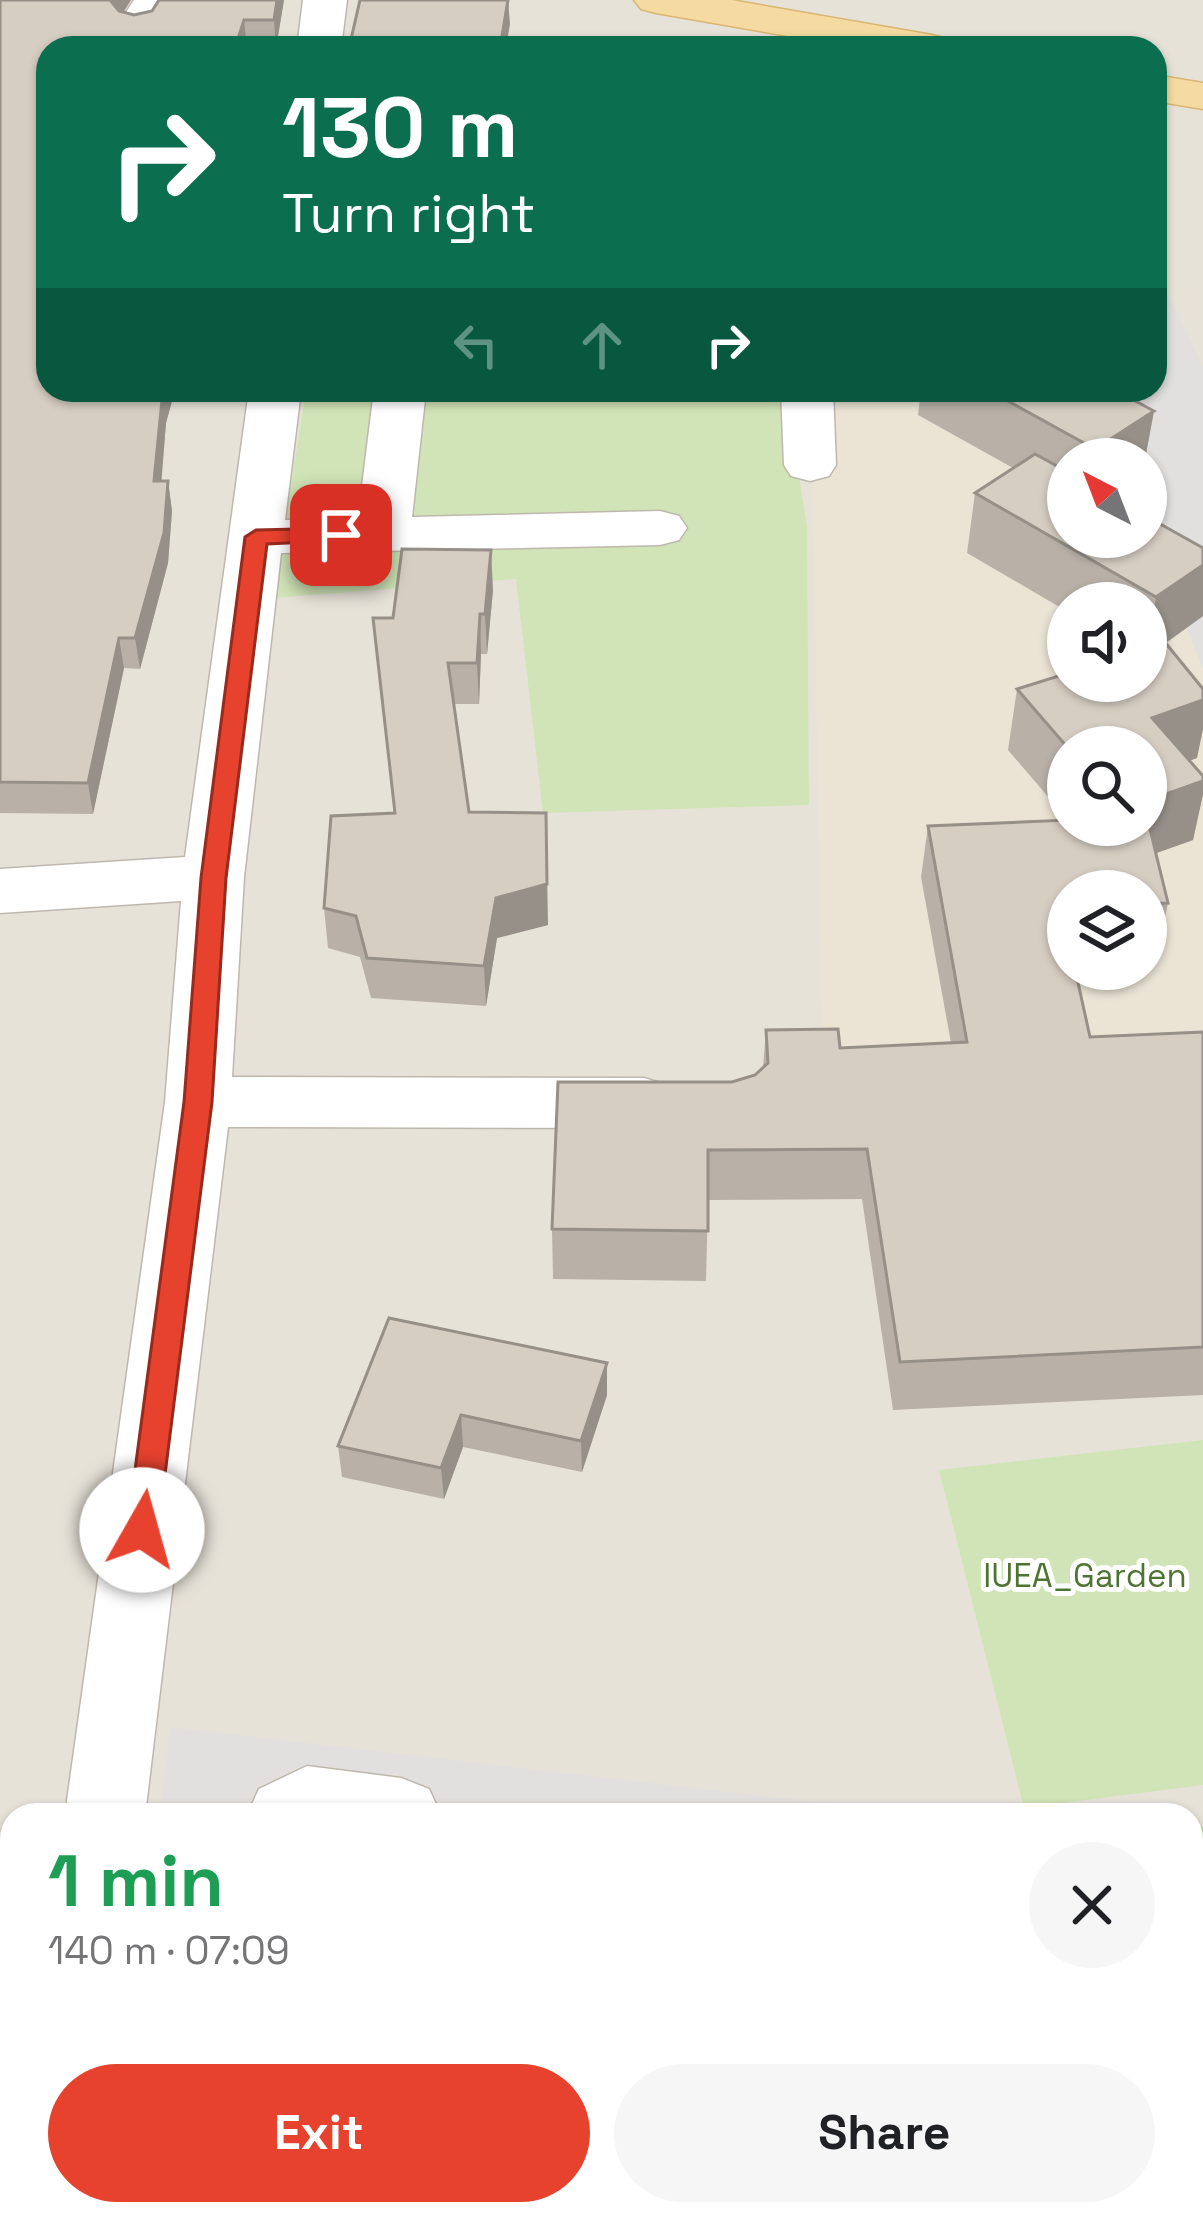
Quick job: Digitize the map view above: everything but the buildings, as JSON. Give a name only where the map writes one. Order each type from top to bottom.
[{"type":"main road","points":[[656,0],[794,36]]},
{"type":"main road","points":[[1167,90],[1203,96]]},
{"type":"street","points":[[320,36],[325,0]]},
{"type":"street","points":[[107,1803],[198,1102],[213,878],[273,402]]},
{"type":"street","points":[[383,534],[399,402]]},
{"type":"street","points":[[807,402],[810,465]]},
{"type":"street","points":[[256,537],[660,528]]},
{"type":"street","points":[[0,891],[213,878]]},
{"type":"street","points":[[198,1102],[705,1103]]},
{"type":"shaded area","points":[[0,0],[1203,0],[1203,1803],[0,1803]]},
{"type":"shaded area","points":[[1167,292],[1203,367],[1203,669],[1159,558],[1167,558],[1167,438],[1112,438],[1098,402],[1167,402]]},
{"type":"shaded area","points":[[811,402],[1089,402],[1076,438],[1047,438],[1047,558],[1160,558],[1203,667],[1203,1058],[823,1075]]},
{"type":"shaded area","points":[[170,1727],[823,1803],[160,1803]]},
{"type":"green space","points":[[304,402],[787,402],[807,526],[809,805],[543,813],[516,579],[273,598]]},
{"type":"green space","name":"IUEA_Garden","points":[[1203,1440],[1203,1785],[1063,1803],[1023,1803],[939,1470]]},
{"type":"route","points":[[142,1530],[198,1102],[213,878],[256,537],[341,535]]}]
